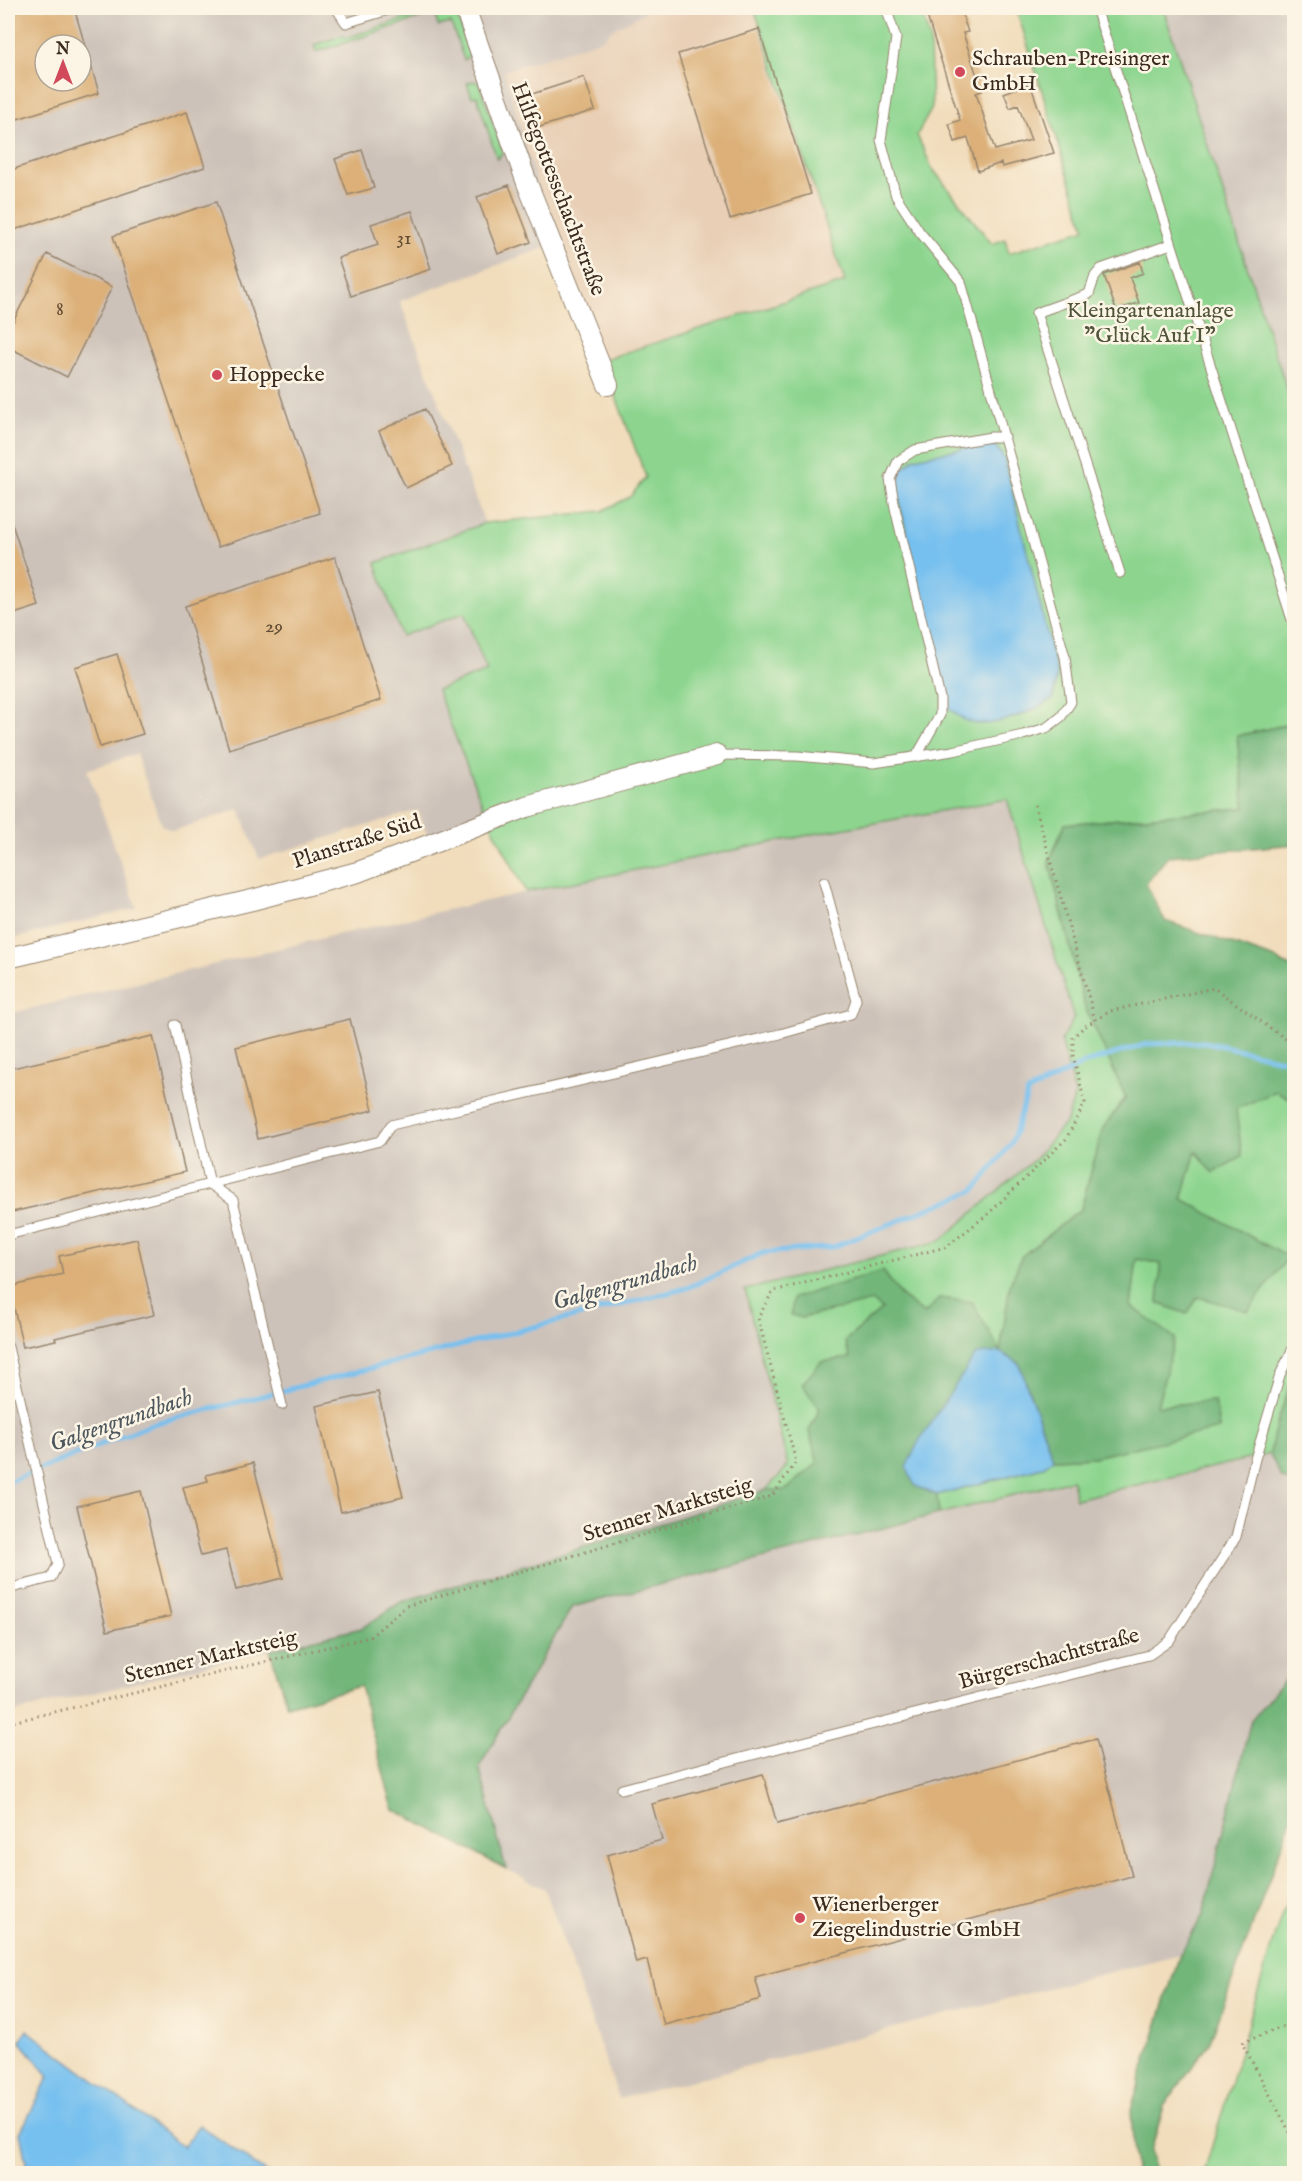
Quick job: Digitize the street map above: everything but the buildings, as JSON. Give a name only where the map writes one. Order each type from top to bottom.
[{"type":"street","name":"Hilfegottesschachtstraße","points":[[465,8],[527,183],[608,385]]},
{"type":"street","name":"Planstraße Süd","points":[[8,958],[252,900],[358,872],[527,807],[717,755]]},
{"type":"lane","points":[[336,8],[346,23],[395,8]]},
{"type":"lane","points":[[717,755],[797,756],[874,763],[916,757],[963,749],[1038,730],[1061,717],[1071,702],[1065,657],[961,282],[913,223],[896,196],[890,174],[881,140],[896,38],[886,8]]},
{"type":"lane","points":[[1096,8],[1294,626]]},
{"type":"lane","points":[[1120,573],[1036,313],[1089,294],[1095,276],[1101,269],[1171,244]]},
{"type":"lane","points":[[916,757],[940,715],[940,698],[890,479],[898,461],[915,450],[990,437],[1005,437]]},
{"type":"lane","points":[[8,1235],[380,1141],[391,1125],[780,1034],[851,1014],[856,1000],[824,882]]},
{"type":"lane","points":[[175,1025],[210,1184],[233,1200],[282,1406]]},
{"type":"lane","name":"Bürgerschachtstraße","points":[[622,1789],[1149,1655],[1169,1641],[1236,1538],[1255,1459],[1280,1375],[1294,1346]]},
{"type":"lane","points":[[8,1347],[58,1564],[51,1578],[8,1589]]},
{"type":"path","points":[[1035,805],[1095,1020]]},
{"type":"path","name":"Stenner Marktsteig","points":[[8,1723],[370,1637],[405,1606],[772,1496],[796,1462],[758,1318],[773,1291],[946,1247],[988,1214],[1066,1139],[1085,1103],[1074,1060],[1073,1037],[1110,1011],[1214,988],[1294,1045]]},
{"type":"path","points":[[1294,2022],[1242,2043],[1294,2140]]},
{"type":"shaded area","points":[[8,8],[645,8],[646,12],[611,30],[603,39],[504,71],[555,244],[400,301],[485,523],[376,563],[402,635],[464,613],[488,671],[437,690],[488,819],[427,835],[418,810],[259,859],[239,809],[173,831],[162,826],[136,754],[87,770],[137,908],[8,940]]},
{"type":"shaded area","points":[[661,8],[754,8],[845,282],[602,360],[555,244],[504,71],[603,39],[611,30],[646,12]]},
{"type":"shaded area","points":[[1163,8],[1294,8],[1294,411]]},
{"type":"shaded area","points":[[1007,799],[1074,1018],[1061,1040],[1075,1094],[1067,1121],[1035,1159],[940,1241],[746,1290],[788,1466],[766,1490],[401,1602],[362,1628],[8,1714],[8,1014],[526,892],[819,833]]},
{"type":"shaded area","name":"Wienerberger Ziegelindustrie GmbH","points":[[1270,1454],[1281,1477],[1294,1485],[1294,1669],[1251,1720],[1203,1915],[1180,1954],[619,2099],[545,1889],[506,1869],[479,1767],[572,1607],[1072,1480],[1077,1499]]},
{"type":"green space","points":[[442,8],[455,9],[470,55],[464,60],[451,23],[438,26],[434,11]]},
{"type":"green space","name":"Kleingartenanlage \"Glück Auf I\"","points":[[754,8],[920,8],[930,39],[932,108],[917,135],[932,168],[992,244],[1005,239],[1009,253],[1085,229],[1016,8],[1163,8],[1294,411],[1294,723],[1237,736],[1245,808],[1065,824],[1049,862],[1085,1007],[1126,1097],[1103,1128],[1081,1209],[1022,1256],[1010,1285],[1000,1352],[924,1314],[902,1297],[883,1271],[802,1318],[872,1300],[882,1309],[845,1341],[850,1358],[821,1362],[820,1409],[809,1431],[818,1463],[786,1490],[766,1490],[788,1466],[745,1290],[940,1241],[1035,1159],[1067,1121],[1075,1094],[1061,1040],[1074,1018],[1007,799],[819,833],[526,892],[488,819],[437,690],[487,671],[464,613],[401,636],[376,563],[485,523],[602,511],[630,497],[646,477],[602,360],[845,282]]},
{"type":"green space","points":[[428,11],[430,15],[316,52],[314,45],[343,35],[346,38]]},
{"type":"green space","points":[[473,81],[479,83],[503,152],[497,159],[477,96],[472,97],[467,83]]},
{"type":"green space","points":[[1294,723],[1294,844],[1168,856],[1146,884],[1165,921],[1273,958],[1294,969],[1294,1101],[1276,1091],[1236,1109],[1242,1156],[1213,1173],[1196,1151],[1182,1199],[1288,1257],[1248,1311],[1198,1297],[1187,1314],[1158,1303],[1161,1264],[1137,1259],[1131,1306],[1175,1338],[1157,1406],[1215,1401],[1219,1429],[1093,1457],[1053,1459],[1019,1363],[915,1486],[937,1495],[939,1514],[572,1607],[479,1767],[506,1869],[393,1809],[360,1686],[287,1706],[270,1650],[362,1628],[401,1602],[766,1490],[786,1490],[818,1463],[809,1431],[820,1409],[802,1384],[821,1362],[850,1358],[845,1341],[882,1309],[872,1301],[802,1318],[791,1315],[793,1298],[883,1271],[902,1297],[924,1314],[940,1298],[972,1302],[1000,1351],[1010,1285],[1022,1256],[1081,1209],[1103,1128],[1126,1098],[1085,1007],[1049,861],[1065,824],[1245,808],[1237,736]]},
{"type":"green space","points":[[1276,1091],[1294,1101],[1294,1373],[1274,1433],[1270,1454],[1076,1499],[1072,1480],[939,1514],[937,1495],[1042,1467],[1053,1459],[1093,1457],[1219,1428],[1215,1401],[1157,1406],[1174,1338],[1131,1306],[1137,1258],[1161,1264],[1220,1221],[1182,1199],[1196,1151],[1235,1109]]},
{"type":"green space","points":[[1294,1373],[1294,1485],[1281,1477],[1270,1454],[1274,1433]]},
{"type":"green space","points":[[1294,1669],[1294,1811],[1210,2042],[1164,2106],[1151,2150],[1154,2173],[1135,2173],[1131,2109],[1180,1954],[1203,1915],[1251,1720]]},
{"type":"green space","points":[[1294,1880],[1294,2173],[1204,2173],[1274,1937]]},
{"type":"water","points":[[980,445],[995,445],[1004,458],[1057,674],[1053,699],[1023,714],[999,722],[987,723],[967,721],[947,707],[898,496],[899,472],[915,458]]},
{"type":"water","points":[[1000,1352],[1019,1363],[1053,1459],[1042,1467],[937,1495],[915,1486],[906,1467],[919,1441],[976,1354]]},
{"type":"water","points":[[27,2030],[183,2147],[199,2125],[267,2173],[28,2173],[20,2133],[49,2076],[20,2041]]},
{"type":"waterway","name":"Galgengrundbach","points":[[8,1482],[152,1424],[687,1288],[763,1253],[833,1247],[975,1190],[1012,1142],[1028,1092],[1085,1063],[1147,1044],[1205,1042],[1294,1062]]},
{"type":"place","name":"Schrauben-Preisinger GmbH","points":[[960,72]]},
{"type":"place","name":"Hoppecke","points":[[217,375]]},
{"type":"place","name":"Wienerberger Ziegelindustrie GmbH","points":[[800,1918]]}]
